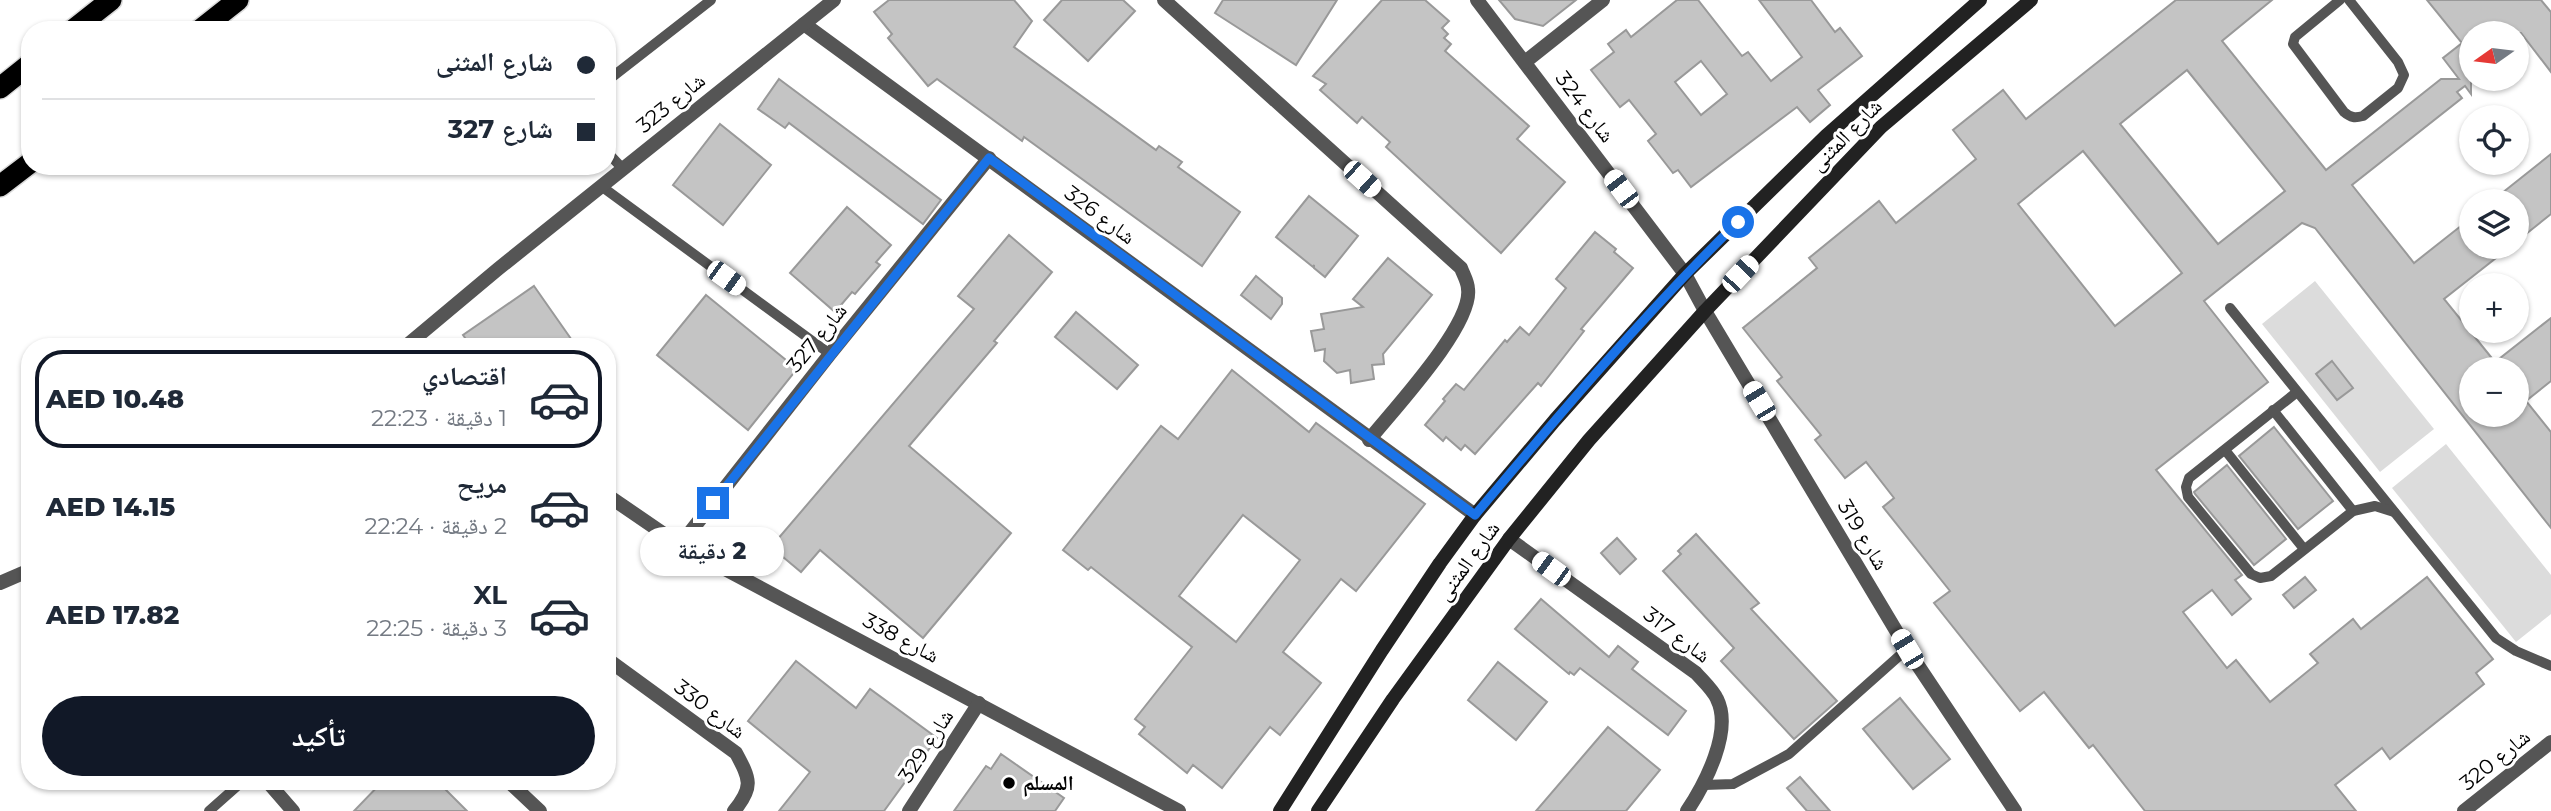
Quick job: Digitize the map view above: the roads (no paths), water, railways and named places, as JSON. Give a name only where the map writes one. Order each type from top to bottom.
[{"type":"highway","points":[[84,21],[111,0]]},
{"type":"highway","points":[[211,21],[238,0]]},
{"type":"highway","points":[[0,88],[21,71]]},
{"type":"highway","points":[[0,186],[21,170]]},
{"type":"street","name":"شارع 323","points":[[616,174],[834,0]]},
{"type":"street","points":[[1164,0],[1461,268],[1468,289],[1465,309],[1455,331],[1369,440]]},
{"type":"street","name":"شارع 324","points":[[1477,0],[1685,274]]},
{"type":"street","points":[[1525,62],[1603,0]]},
{"type":"street","name":"شارع المثنى","points":[[1280,811],[1382,650],[1475,515],[1555,420],[1685,274],[1826,136],[1980,0]]},
{"type":"street","name":"شارع المثنى","points":[[1318,811],[1393,699],[1509,539],[1589,440],[1705,311],[1881,127],[2031,0]]},
{"type":"street","name":"شارع 326","points":[[804,24],[1475,515]]},
{"type":"street","name":"شارع 327","points":[[680,545],[989,158]]},
{"type":"street","name":"شارع 323","points":[[416,338],[615,175]]},
{"type":"street","name":"شارع 319","points":[[1685,274],[1907,649],[2015,811]]},
{"type":"street","name":"شارع 338","points":[[616,501],[680,545],[1179,811]]},
{"type":"street","name":"شارع 317","points":[[1509,539],[1696,673],[1718,699],[1722,732],[1704,785],[1687,811]]},
{"type":"street","points":[[0,583],[21,574]]},
{"type":"street","name":"شارع 330","points":[[616,666],[736,753],[749,777],[747,796],[734,811]]},
{"type":"street","name":"شارع 329","points":[[909,811],[979,703]]},
{"type":"street","name":"شارع 320","points":[[2464,811],[2551,742]]},
{"type":"street","points":[[275,790],[293,811]]},
{"type":"street","points":[[518,790],[540,811]]},
{"type":"lane","points":[[616,74],[711,0]]},
{"type":"lane","points":[[2340,0],[2326,4],[2295,37],[2292,44],[2350,117],[2363,116],[2398,88],[2404,75],[2398,62],[2348,0]]},
{"type":"lane","points":[[616,162],[623,169]]},
{"type":"lane","points":[[601,186],[830,354]]},
{"type":"lane","points":[[2230,308],[2496,638],[2516,651],[2551,666]]},
{"type":"lane","points":[[2297,392],[2189,478],[2186,487],[2188,497],[2251,574],[2260,578],[2271,576],[2353,511],[2375,506],[2394,512]]},
{"type":"lane","points":[[2273,411],[2353,511]]},
{"type":"lane","points":[[2225,450],[2304,549]]},
{"type":"lane","points":[[1704,785],[1733,784],[1789,754],[1907,649]]},
{"type":"lane","points":[[209,811],[233,790]]},
{"type":"place","name":"المسلم","points":[[1009,783]]}]
